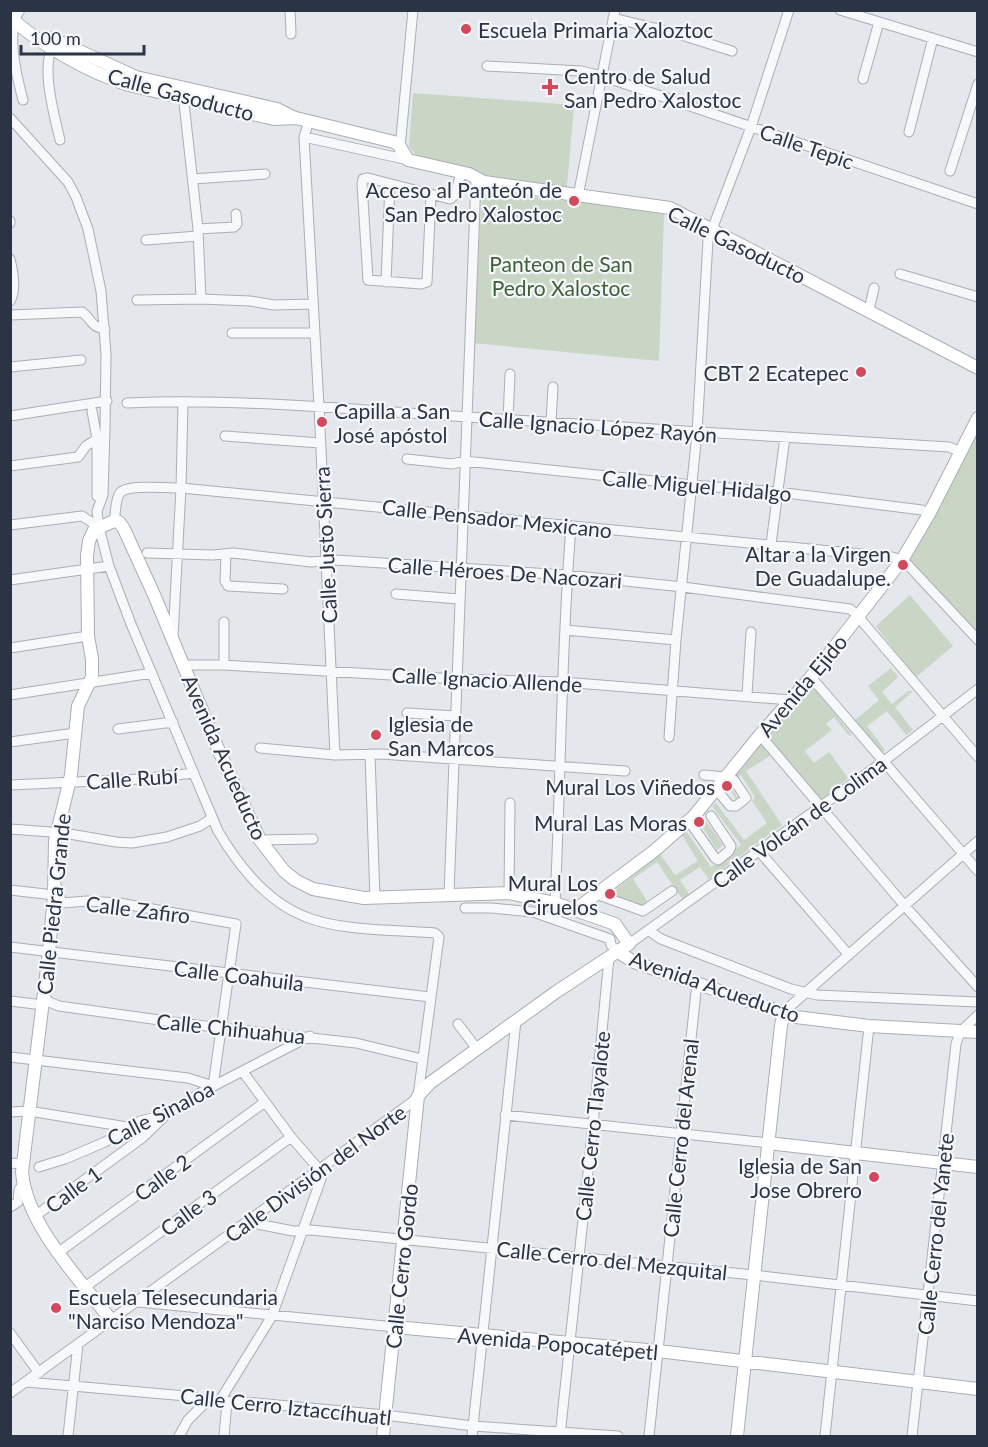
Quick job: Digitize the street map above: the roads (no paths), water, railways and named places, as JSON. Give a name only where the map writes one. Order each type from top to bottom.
[{"type":"street","points":[[290,10],[291,34]]},
{"type":"street","points":[[403,155],[413,10]]},
{"type":"street","points":[[669,737],[676,640],[697,433],[708,240],[750,127],[789,10]]},
{"type":"street","points":[[840,10],[862,14],[879,22],[978,52]]},
{"type":"street","points":[[15,14],[15,62],[23,100]]},
{"type":"street","name":"Calle Gasoducto","points":[[15,14],[37,29],[53,44],[127,74],[184,93],[277,109],[296,118],[394,142],[403,155]]},
{"type":"street","points":[[578,196],[614,14],[732,51]]},
{"type":"street","points":[[863,79],[879,22]]},
{"type":"street","points":[[909,132],[933,38]]},
{"type":"street","points":[[53,44],[48,70],[60,140]]},
{"type":"street","name":"Calle Tepic","points":[[487,66],[581,72],[602,76],[978,204]]},
{"type":"street","points":[[950,171],[978,84]]},
{"type":"street","points":[[184,93],[198,233],[201,299]]},
{"type":"street","name":"Avenida Acueducto","points":[[10,117],[50,160],[76,197],[88,229],[96,263],[105,329],[106,401],[103,495],[97,511],[99,527],[109,566],[212,819],[228,849],[255,882],[291,910],[326,923],[438,934],[430,997]]},
{"type":"street","name":"Calle Justo Sierra","points":[[309,121],[304,137],[335,755]]},
{"type":"street","name":"Calle Gasoducto","points":[[304,137],[403,155],[483,182],[663,206],[868,310],[978,369]]},
{"type":"street","points":[[431,195],[428,279],[421,284],[370,281],[367,277],[363,179],[368,178],[452,199],[461,173]]},
{"type":"street","points":[[193,179],[265,174]]},
{"type":"street","points":[[449,894],[476,179]]},
{"type":"street","points":[[386,282],[390,184]]},
{"type":"street","points":[[146,240],[234,227],[237,224],[236,214]]},
{"type":"street","points":[[10,258],[13,269],[13,297],[10,301]]},
{"type":"street","points":[[900,274],[978,297]]},
{"type":"street","points":[[868,310],[874,288]]},
{"type":"street","points":[[137,300],[201,299],[250,301],[274,305],[313,304]]},
{"type":"street","points":[[10,315],[82,312],[90,324],[105,329]]},
{"type":"street","points":[[232,333],[315,333]]},
{"type":"street","points":[[10,367],[81,360]]},
{"type":"street","points":[[508,420],[510,374]]},
{"type":"street","points":[[551,422],[553,387]]},
{"type":"street","points":[[10,416],[106,401]]},
{"type":"street","points":[[172,639],[178,553],[183,402]]},
{"type":"street","name":"Calle Ignacio López Rayón","points":[[127,403],[183,402],[319,406],[697,433],[949,447],[961,452]]},
{"type":"street","points":[[92,411],[97,439],[97,511]]},
{"type":"street","name":"Avenida Ejido","points":[[575,910],[689,821],[716,789],[730,779],[760,735],[811,677],[902,561],[978,418]]},
{"type":"street","points":[[225,436],[320,443]]},
{"type":"street","points":[[771,544],[785,437]]},
{"type":"street","points":[[10,466],[78,458],[88,445],[97,439]]},
{"type":"street","name":"Calle Miguel Hidalgo","points":[[407,459],[452,464],[465,461],[778,492],[922,510],[929,514]]},
{"type":"street","name":"Calle Pensador Mexicano","points":[[114,521],[118,496],[123,491],[136,488],[181,488],[323,500],[688,538],[771,544],[892,557],[902,561]]},
{"type":"street","points":[[10,525],[82,516],[99,527],[114,521]]},
{"type":"street","name":"Avenida Acueducto","points":[[114,521],[119,522],[124,529],[218,749],[260,840],[284,871],[304,884],[323,892],[375,898],[509,892],[555,903],[615,924],[629,944]]},
{"type":"street","points":[[555,903],[562,682],[571,526]]},
{"type":"street","name":"Calle Piedra Grande","points":[[99,527],[94,530],[89,541],[87,570],[88,636],[92,664],[90,683],[80,698],[69,783],[55,841],[49,952],[29,1111],[17,1164],[35,1216],[43,1231],[111,1320]]},
{"type":"street","name":"Calle Héroes De Nacozari","points":[[147,553],[233,553],[311,562],[567,575],[845,608],[852,610],[859,618]]},
{"type":"street","points":[[226,554],[225,581],[228,586],[283,589]]},
{"type":"street","points":[[902,561],[978,640]]},
{"type":"street","points":[[10,580],[109,566]]},
{"type":"street","points":[[396,594],[459,599]]},
{"type":"street","points":[[859,618],[978,757]]},
{"type":"street","points":[[224,621],[224,665]]},
{"type":"street","points":[[565,630],[676,640]]},
{"type":"street","points":[[747,695],[751,632]]},
{"type":"street","points":[[10,648],[88,636]]},
{"type":"street","name":"Calle Ignacio Allende","points":[[183,665],[224,665],[457,679],[562,682],[790,700]]},
{"type":"street","points":[[10,695],[152,673]]},
{"type":"street","points":[[811,677],[978,870]]},
{"type":"street","name":"Calle Volcán de Colima","points":[[613,955],[884,761],[978,689]]},
{"type":"street","points":[[407,713],[455,716]]},
{"type":"street","points":[[118,729],[173,722]]},
{"type":"street","points":[[10,742],[75,733]]},
{"type":"street","points":[[760,735],[978,987]]},
{"type":"street","points":[[260,748],[335,755],[370,754],[625,771]]},
{"type":"street","points":[[370,754],[375,898]]},
{"type":"street","name":"Calle Rubí","points":[[10,785],[141,779],[194,773]]},
{"type":"street","points":[[704,775],[730,779],[746,798],[736,806],[729,805],[716,789]]},
{"type":"street","points":[[509,892],[510,803]]},
{"type":"street","points":[[689,821],[718,860],[729,852],[731,846],[711,816]]},
{"type":"street","points":[[10,829],[132,843],[167,837],[212,819]]},
{"type":"street","points":[[260,840],[313,839]]},
{"type":"street","points":[[737,1437],[753,1275],[784,1014],[904,904],[978,841]]},
{"type":"street","points":[[759,851],[848,954]]},
{"type":"street","name":"Calle Zafiro","points":[[54,889],[58,887],[62,903],[87,901],[119,903],[236,924],[229,974]]},
{"type":"street","points":[[10,891],[54,889]]},
{"type":"street","points":[[596,894],[643,911],[672,891]]},
{"type":"street","name":"Avenida Acueducto","points":[[465,908],[513,909],[544,916],[610,939],[613,955],[697,982],[784,1014],[869,1026],[978,1032]]},
{"type":"street","name":"Avenida Acueducto","points":[[648,930],[662,939],[805,993],[978,1002]]},
{"type":"street","name":"Calle Coahuila","points":[[10,947],[430,997]]},
{"type":"street","name":"Calle División del Norte","points":[[10,1393],[405,1109],[430,1083],[613,955]]},
{"type":"street","name":"Calle Cerro Tlayalote","points":[[561,1434],[613,955]]},
{"type":"street","points":[[10,1057],[188,1078],[213,1086],[229,974]]},
{"type":"street","name":"Calle Cerro del Arenal","points":[[649,1437],[697,982]]},
{"type":"street","points":[[418,1096],[430,997]]},
{"type":"street","name":"Calle Chihuahua","points":[[10,1001],[43,1000],[59,1006],[188,1024],[310,1036],[363,1044],[422,1059]]},
{"type":"street","points":[[960,1032],[978,1015]]},
{"type":"street","points":[[472,1437],[516,1021]]},
{"type":"street","points":[[458,1024],[477,1049]]},
{"type":"street","points":[[825,1437],[869,1026]]},
{"type":"street","name":"Calle Cerro del Yanete","points":[[912,1437],[956,1044],[960,1032]]},
{"type":"street","name":"Calle Sinaloa","points":[[39,1167],[105,1142],[140,1121],[166,1115],[213,1086],[310,1036]]},
{"type":"street","points":[[225,1437],[223,1402],[272,1316],[320,1182],[318,1170],[243,1072]]},
{"type":"street","name":"Calle Cerro Gordo","points":[[383,1437],[418,1096]]},
{"type":"street","name":"Calle 2","points":[[59,1252],[265,1102]]},
{"type":"street","points":[[10,1112],[29,1111],[127,1127]]},
{"type":"street","name":"Calle 1","points":[[35,1216],[142,1138],[166,1115]]},
{"type":"street","points":[[505,1115],[978,1167]]},
{"type":"street","name":"Calle 3","points":[[85,1287],[291,1137]]},
{"type":"street","points":[[14,1204],[24,1182]]},
{"type":"street","name":"Calle Cerro del Mezquital","points":[[247,1222],[293,1231],[491,1248],[978,1301]]},
{"type":"street","name":"Avenida Popocatépetl","points":[[138,1302],[658,1352],[978,1389]]},
{"type":"street","points":[[10,1333],[39,1373]]},
{"type":"street","points":[[68,1437],[78,1344]]},
{"type":"street","name":"Calle Cerro Iztaccíhuatl","points":[[26,1382],[186,1396],[207,1401],[385,1415],[473,1426],[618,1437]]},
{"type":"street","points":[[179,1437],[189,1420],[207,1401]]},
{"type":"place","name":"Escuela Primaria Xaloztoc","points":[[466,29]]},
{"type":"place","name":"Centro de Salud San Pedro Xalostoc","points":[[550,87]]},
{"type":"place","name":"Acceso al Panteón de San Pedro Xalostoc","points":[[574,201]]},
{"type":"place","name":"CBT 2 Ecatepec","points":[[861,372]]},
{"type":"place","name":"Capilla a San José apóstol","points":[[322,422]]},
{"type":"place","name":"Altar a la Virgen De Guadalupe.","points":[[903,565]]},
{"type":"place","name":"Iglesia de San Marcos","points":[[376,735]]},
{"type":"place","name":"Mural Los Viñedos","points":[[727,786]]},
{"type":"place","name":"Mural Las Moras","points":[[699,822]]},
{"type":"place","name":"Mural Los Ciruelos","points":[[610,894]]},
{"type":"place","name":"Iglesia de San Jose Obrero","points":[[874,1177]]},
{"type":"place","name":"Escuela Telesecundaria \"Narciso Mendoza\"","points":[[56,1308]]},
{"type":"park label","name":"Panteon de San Pedro Xalostoc","points":[[561,275]]}]
